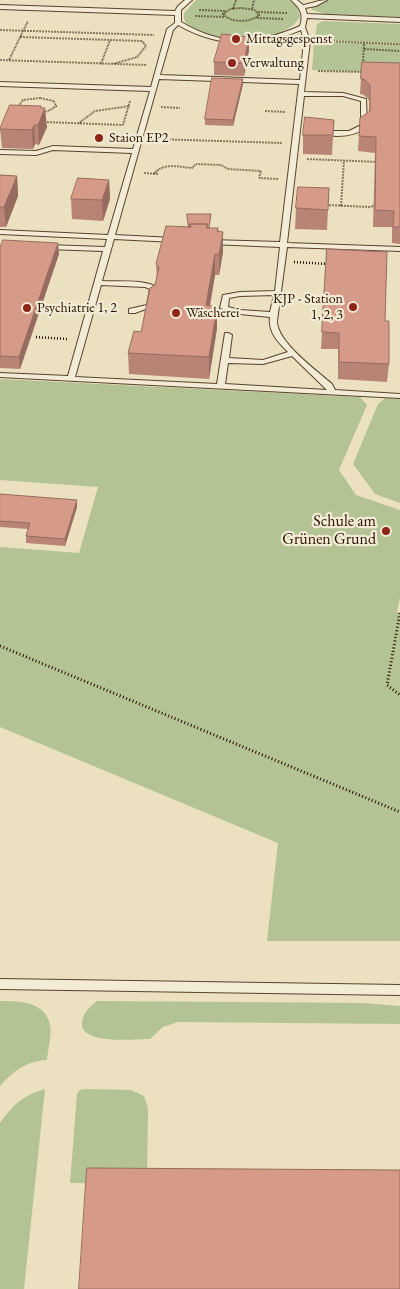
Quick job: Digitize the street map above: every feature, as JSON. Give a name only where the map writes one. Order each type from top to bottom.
[{"type":"lane","points":[[71,378],[170,29],[186,0]]},
{"type":"lane","points":[[294,0],[306,15]]},
{"type":"lane","points":[[301,7],[324,0]]},
{"type":"lane","points":[[0,7],[177,15],[206,38],[235,42],[274,38],[302,27]]},
{"type":"lane","points":[[306,15],[400,20]]},
{"type":"lane","points":[[302,27],[306,15]]},
{"type":"lane","points":[[302,27],[306,32],[307,40],[274,331],[329,386],[332,392]]},
{"type":"lane","points":[[157,78],[302,82]]},
{"type":"lane","points":[[0,84],[154,88]]},
{"type":"lane","points":[[301,94],[360,97],[364,100],[364,126],[359,131],[346,134],[317,133]]},
{"type":"lane","points":[[297,132],[307,133]]},
{"type":"lane","points":[[0,152],[36,154],[53,148],[136,151]]},
{"type":"lane","points":[[0,232],[178,240]]},
{"type":"lane","points":[[59,247],[63,235]]},
{"type":"lane","points":[[206,241],[400,249]]},
{"type":"lane","points":[[46,247],[108,249]]},
{"type":"lane","points":[[98,283],[146,285],[154,288],[150,306],[132,311]]},
{"type":"lane","points":[[275,315],[240,312],[224,308],[226,297],[240,294],[278,293]]},
{"type":"lane","points":[[222,386],[228,335]]},
{"type":"lane","points":[[225,360],[263,362],[294,353]]},
{"type":"lane","points":[[0,375],[400,396]]},
{"type":"lane","points":[[0,984],[400,990]]},
{"type":"path","points":[[234,9],[236,0]]},
{"type":"path","points":[[252,9],[254,0]]},
{"type":"path","points":[[9,60],[31,16],[26,12],[28,8]]},
{"type":"path","points":[[177,15],[234,9],[306,15]]},
{"type":"path","points":[[225,17],[226,11]]},
{"type":"path","points":[[177,15],[248,20],[257,18],[258,12]]},
{"type":"path","points":[[0,30],[161,36]]},
{"type":"path","points":[[20,37],[142,41],[146,46],[143,53],[134,58],[113,64]]},
{"type":"path","points":[[101,64],[110,40]]},
{"type":"path","points":[[307,40],[400,44]]},
{"type":"path","points":[[362,72],[364,42]]},
{"type":"path","points":[[364,49],[400,51]]},
{"type":"path","points":[[0,60],[160,66]]},
{"type":"path","points":[[303,70],[372,73]]},
{"type":"path","points":[[40,122],[122,125],[130,100],[126,97]]},
{"type":"path","points":[[40,98],[50,99],[56,103],[56,106],[51,110],[34,113],[23,111],[18,105],[28,99],[40,98]]},
{"type":"path","points":[[79,123],[84,116],[95,111],[113,107],[148,107]]},
{"type":"path","points":[[264,111],[299,112]]},
{"type":"path","points":[[32,118],[34,113]]},
{"type":"path","points":[[139,138],[296,144]]},
{"type":"path","points":[[329,154],[329,160]]},
{"type":"path","points":[[294,158],[379,162]]},
{"type":"path","points":[[341,206],[344,160]]},
{"type":"path","points":[[154,174],[156,169],[162,166],[192,168],[196,164],[221,165],[228,169],[261,171],[259,178]]},
{"type":"path","points":[[323,205],[370,207],[381,204]]},
{"type":"path","points":[[281,262],[336,264]]},
{"type":"path","points":[[36,337],[82,339]]},
{"type":"path","points":[[400,613],[387,685],[400,695]]},
{"type":"path","points":[[0,646],[400,812]]},
{"type":"green space","points":[[196,0],[289,0],[296,6],[300,16],[290,27],[275,35],[255,39],[234,40],[214,37],[197,32],[187,24],[184,13]]},
{"type":"green space","points":[[328,0],[400,0],[400,17],[325,14],[312,10],[311,7]]},
{"type":"green space","points":[[323,21],[400,24],[400,43],[315,40],[317,24]]},
{"type":"green space","points":[[314,42],[400,44],[400,73],[312,70]]},
{"type":"green space","points":[[0,379],[360,397],[367,405],[339,470],[356,495],[400,510],[400,598],[397,612],[400,613],[400,941],[267,941],[278,843],[0,727],[0,547],[79,553],[98,487],[0,480]]},
{"type":"green space","points":[[385,398],[400,399],[400,503],[375,494],[353,464],[378,404]]},
{"type":"green space","points":[[0,1001],[23,1002],[37,1007],[47,1016],[51,1032],[47,1060],[33,1062],[21,1068],[0,1086]]},
{"type":"green space","points":[[97,1001],[364,1003],[400,1006],[400,1024],[178,1022],[163,1027],[150,1039],[122,1040],[100,1038],[84,1031],[83,1017],[86,1011]]},
{"type":"green space","points":[[45,1089],[24,1289],[0,1289],[0,1123],[19,1102]]},
{"type":"green space","points":[[80,1090],[131,1090],[144,1096],[148,1108],[147,1184],[70,1183],[77,1094]]},
{"type":"building","points":[[222,34],[249,37],[244,63],[214,62]]},
{"type":"building","points":[[362,62],[400,63],[400,227],[393,227],[394,211],[375,210],[376,137],[359,136],[360,118],[370,111],[370,85],[361,79]]},
{"type":"building","points":[[212,78],[243,79],[233,120],[205,119]]},
{"type":"building","points":[[10,105],[41,106],[41,108],[45,108],[38,125],[34,125],[32,130],[0,129]]},
{"type":"building","points":[[305,117],[334,120],[333,135],[303,135]]},
{"type":"building","points":[[0,175],[17,176],[4,207],[0,207]]},
{"type":"building","points":[[78,178],[109,180],[102,200],[71,199]]},
{"type":"building","points":[[298,187],[329,188],[328,210],[296,208]]},
{"type":"building","points":[[187,214],[211,214],[209,228],[207,228],[207,224],[190,224],[189,227]]},
{"type":"building","name":"Wäscherei","points":[[190,224],[207,224],[207,228],[218,228],[217,231],[223,232],[219,255],[215,254],[206,305],[217,307],[209,357],[128,353],[134,331],[141,332],[150,288],[155,285],[159,267],[156,264],[166,226],[191,227]]},
{"type":"building","name":"Psychiatrie 1, 2","points":[[3,240],[58,243],[19,357],[0,356],[0,248]]},
{"type":"building","points":[[327,249],[387,252],[385,321],[389,321],[389,364],[339,362],[339,333],[322,332]]},
{"type":"building","points":[[0,494],[77,500],[65,539],[26,536],[30,523],[0,521]]},
{"type":"building","points":[[87,1168],[400,1170],[400,1289],[79,1289]]},
{"type":"place","name":"Mittagsgespenst","points":[[236,39]]},
{"type":"place","name":"Verwaltung","points":[[232,63]]},
{"type":"place","name":"Staion EP2","points":[[99,138]]},
{"type":"place","name":"KJP - Station 1, 2, 3","points":[[353,307]]},
{"type":"place","name":"Psychiatrie 1, 2","points":[[27,308]]},
{"type":"place","name":"Wäscherei","points":[[176,313]]},
{"type":"place","name":"Schule am Grünen Grund","points":[[386,531]]}]
